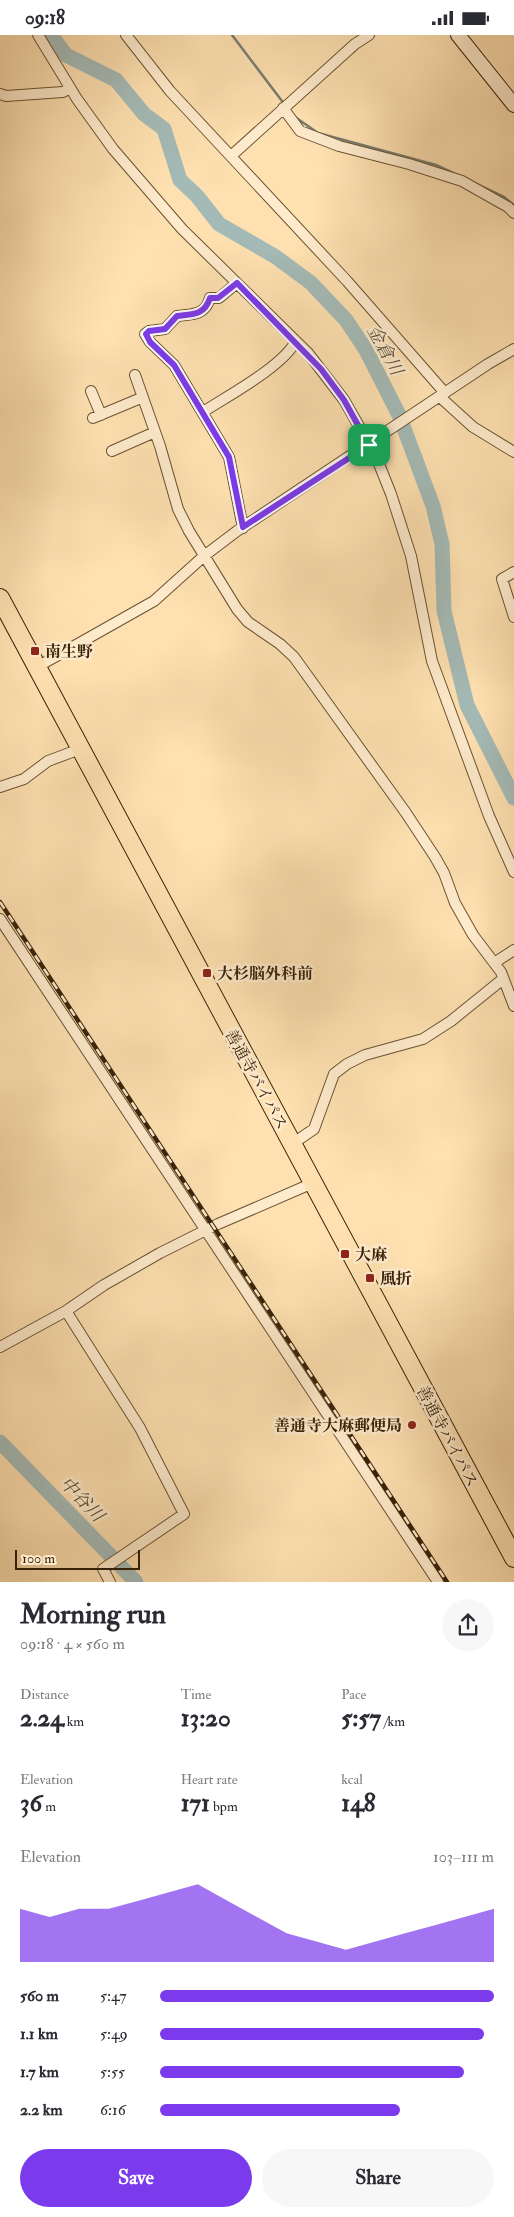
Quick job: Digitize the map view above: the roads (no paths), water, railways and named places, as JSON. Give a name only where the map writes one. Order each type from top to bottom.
[{"type":"highway","name":"善通寺バイパス","points":[[0,599],[313,1183],[508,1533],[514,1558]]},
{"type":"main road","points":[[458,35],[514,105]]},
{"type":"street","points":[[38,35],[70,88],[125,162],[182,229],[296,341],[321,369],[344,400],[369,445],[391,493],[411,557],[432,661],[489,816],[514,872]]},
{"type":"street","points":[[126,35],[170,91],[347,281],[442,395],[473,427],[514,452]]},
{"type":"street","points":[[232,156],[354,44],[369,35]]},
{"type":"street","points":[[0,94],[63,92],[70,88]]},
{"type":"street","points":[[285,107],[300,131],[339,146],[409,164],[462,181],[508,207],[514,213]]},
{"type":"street","points":[[237,283],[218,298],[210,298],[204,309],[197,314],[177,316],[165,329],[149,331],[146,334],[150,342],[174,365],[229,457],[243,527]]},
{"type":"street","points":[[203,412],[278,362],[291,351],[296,341]]},
{"type":"street","points":[[37,667],[154,601],[204,556],[243,527],[369,445],[488,364],[514,349]]},
{"type":"street","points":[[134,375],[155,432],[178,509],[204,556],[237,609],[248,622],[280,644],[294,657],[406,813],[444,873],[455,903],[472,935],[494,963],[514,1006]]},
{"type":"street","points":[[91,391],[97,416],[142,398]]},
{"type":"street","points":[[112,451],[155,432]]},
{"type":"street","points":[[514,572],[502,579],[514,617]]},
{"type":"street","points":[[0,787],[24,779],[48,761],[80,749]]},
{"type":"street","points":[[0,919],[438,1582]]},
{"type":"street","points":[[494,963],[514,949]]},
{"type":"street","points":[[292,1144],[314,1129],[334,1075],[347,1064],[365,1055],[423,1039],[451,1021],[503,979]]},
{"type":"street","points":[[0,1347],[66,1311],[104,1285],[152,1257],[206,1230],[313,1183]]},
{"type":"street","points":[[66,1311],[140,1428],[184,1514],[103,1569],[110,1582]]},
{"type":"waterway","name":"金倉川","points":[[51,35],[66,55],[116,80],[144,114],[164,129],[180,180],[197,196],[219,224],[276,257],[311,283],[346,320],[366,350],[399,415],[433,506],[442,544],[444,611],[467,705],[514,798]]},
{"type":"waterway","points":[[232,35],[285,105]]},
{"type":"waterway","points":[[295,117],[318,133],[436,165],[504,197],[514,205]]},
{"type":"waterway","name":"中谷川","points":[[0,1442],[136,1582]]},
{"type":"railway","points":[[0,902],[447,1582]]},
{"type":"place","name":"南生野","points":[[35,651]]},
{"type":"place","name":"大杉脳外科前","points":[[207,973]]},
{"type":"place","name":"大麻","points":[[345,1254]]},
{"type":"place","name":"風折","points":[[370,1278]]},
{"type":"place","name":"善通寺大麻郵便局","points":[[412,1425]]}]
